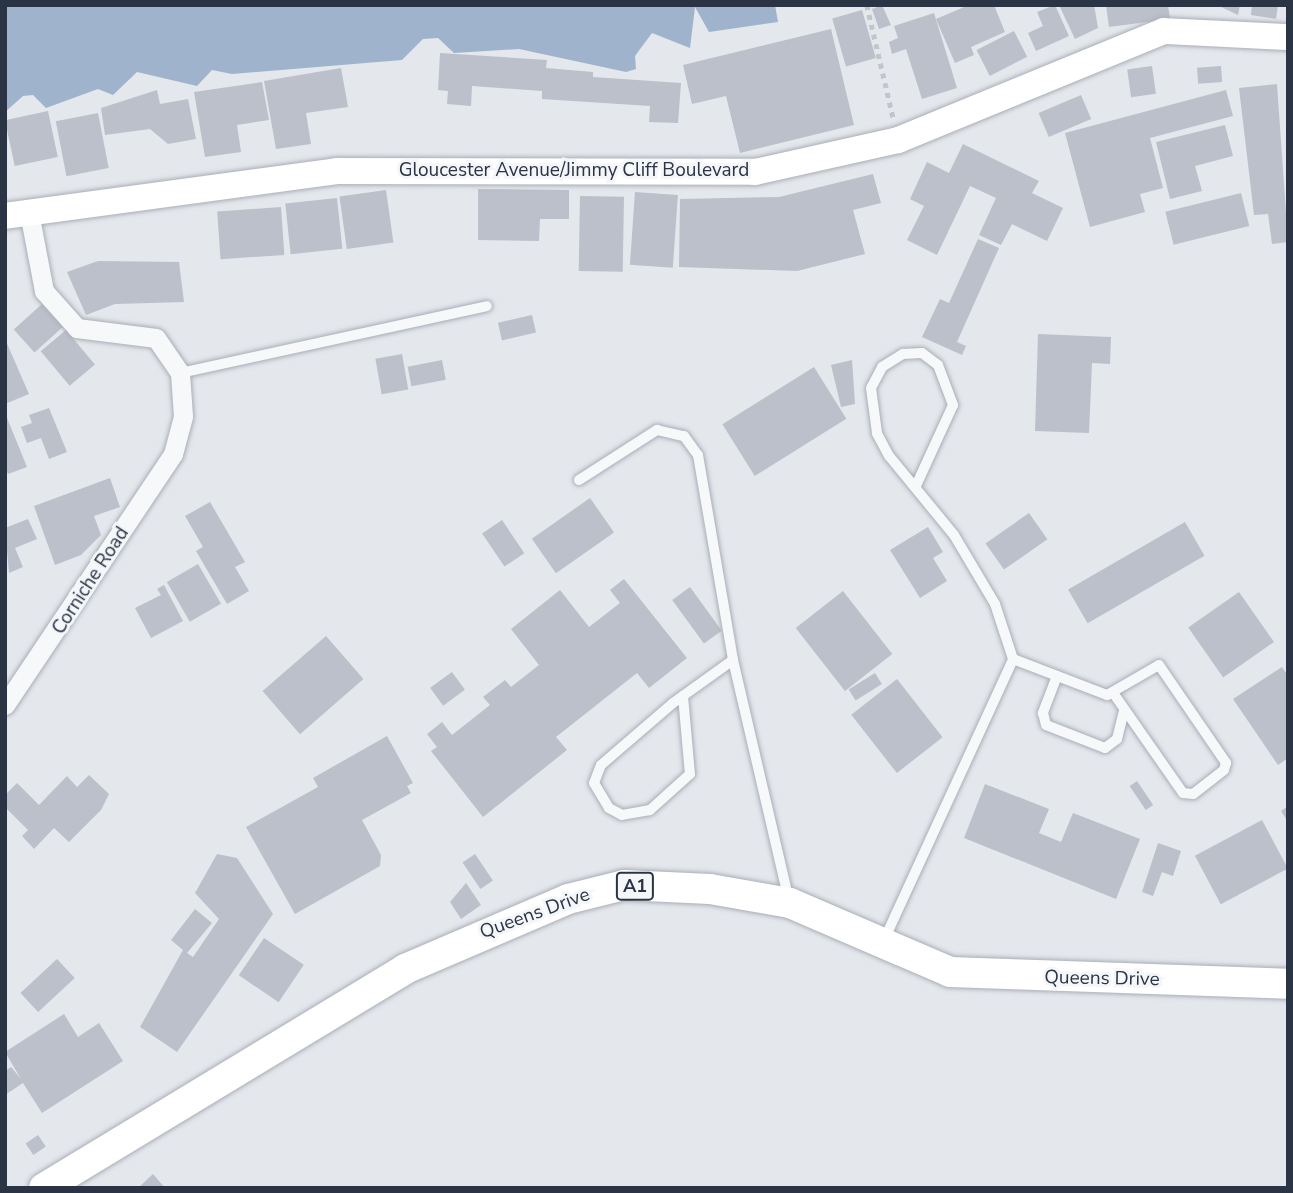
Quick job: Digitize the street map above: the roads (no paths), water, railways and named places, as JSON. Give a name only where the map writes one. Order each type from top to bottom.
[{"type":"main road","name":"Gloucester Avenue/Jimmy Cliff Boulevard","points":[[17,214],[337,171],[755,172],[898,141],[1164,31],[1288,37]]},
{"type":"main road","name":"Queens Drive","points":[[44,1188],[405,969],[557,903],[624,885],[710,889],[790,903],[881,946],[950,972],[1288,984]]},
{"type":"street","points":[[17,214],[44,291],[77,328],[156,338],[180,373]]},
{"type":"street","name":"Corniche Road","points":[[5,705],[173,454],[183,416],[180,373]]},
{"type":"lane","points":[[180,373],[487,306]]},
{"type":"lane","points":[[881,946],[1013,659],[995,604],[877,433],[870,388],[882,367],[902,354],[922,353],[938,365],[953,405],[916,486]]},
{"type":"lane","points":[[579,480],[657,430],[684,436],[698,455],[733,660],[790,903]]},
{"type":"lane","points":[[1013,659],[1114,694],[1183,793],[1193,794],[1224,770],[1226,763],[1166,668],[1152,666],[1114,694]]},
{"type":"lane","points":[[684,696],[690,774],[650,810],[622,815],[610,808],[594,783],[601,765],[684,696],[733,660]]},
{"type":"lane","points":[[1057,676],[1043,713],[1046,725],[1105,748],[1117,739],[1124,710]]},
{"type":"water","points":[[5,5],[775,5],[778,22],[709,32],[695,7],[690,48],[652,33],[635,56],[636,69],[626,72],[519,49],[454,53],[438,38],[423,39],[402,60],[232,74],[212,70],[197,86],[137,72],[113,95],[98,89],[46,108],[33,95],[23,96],[5,112]]}]
